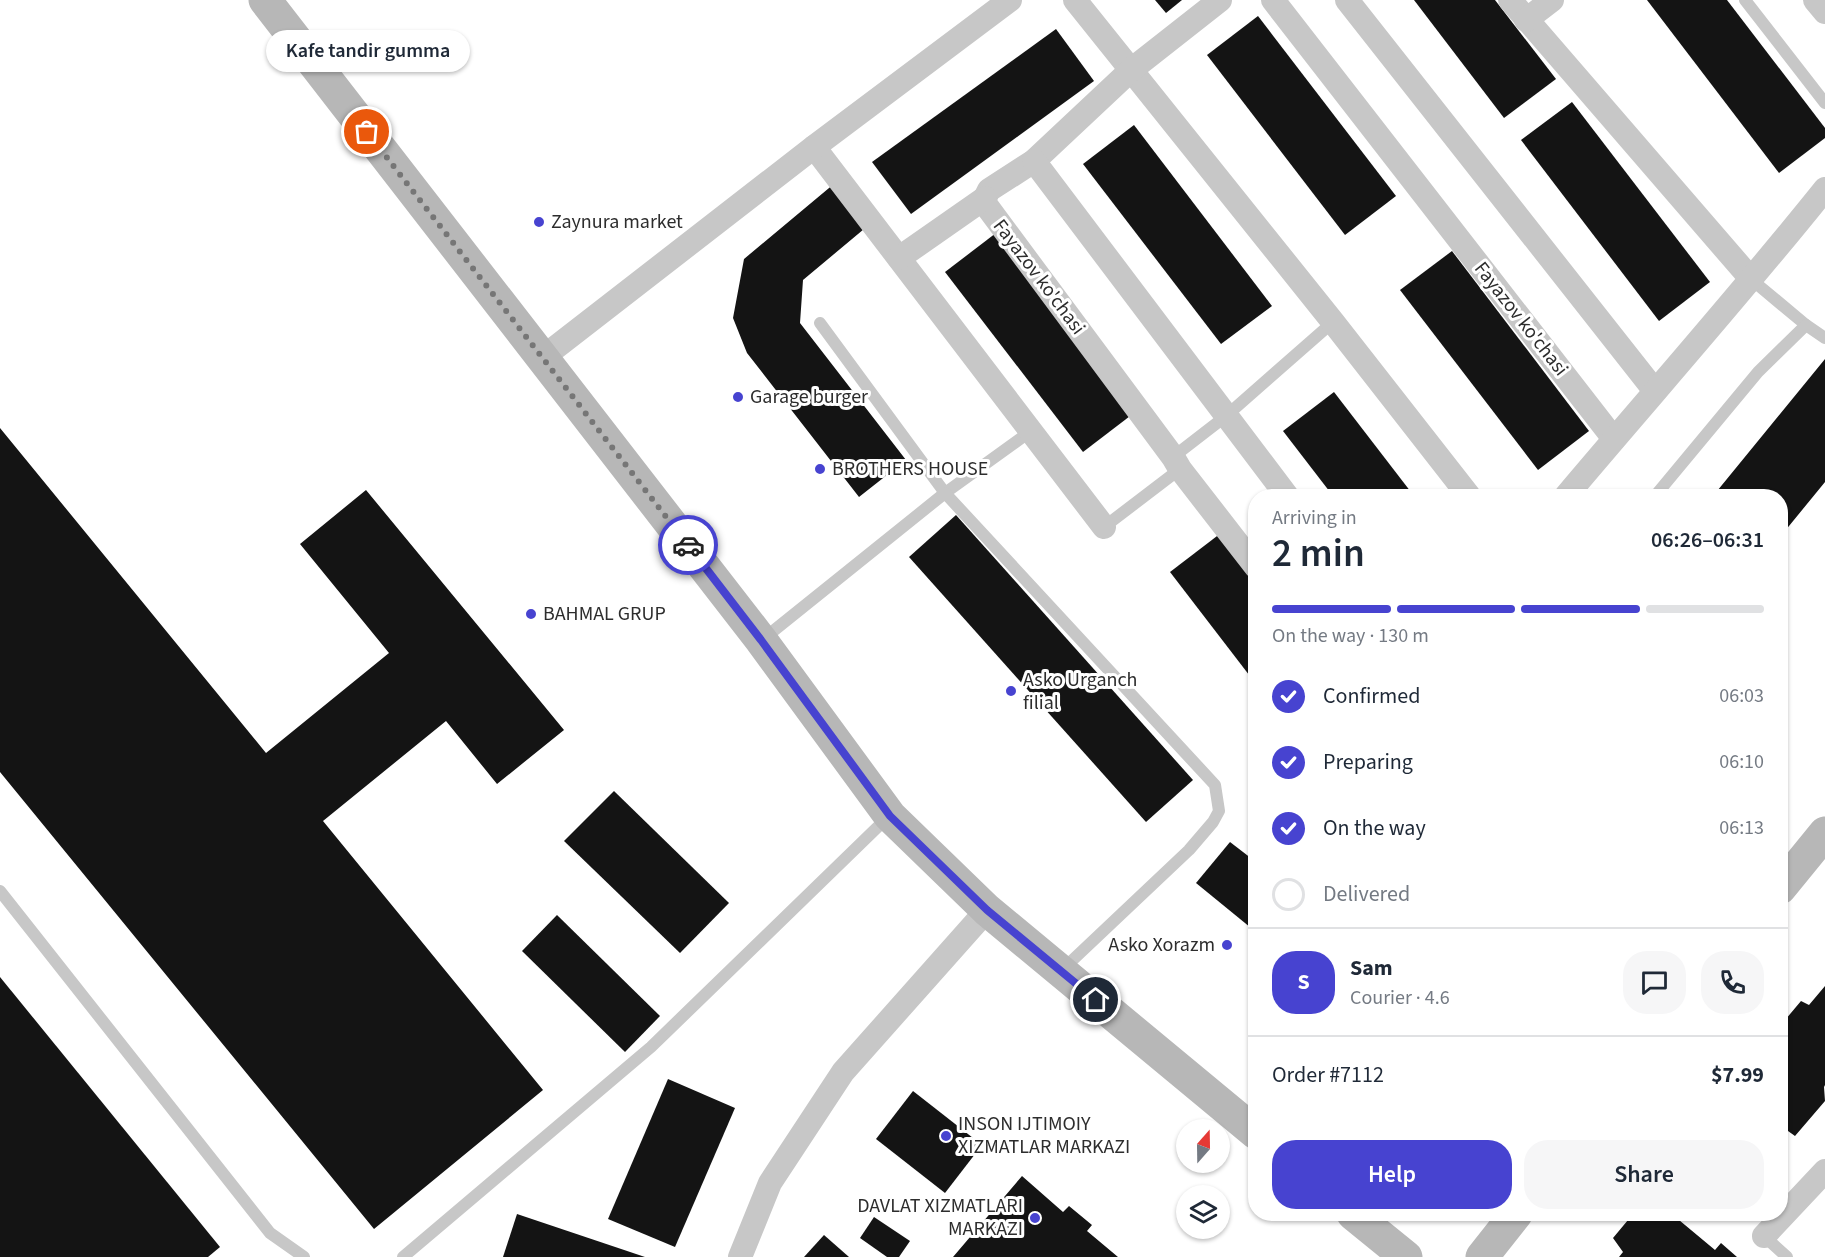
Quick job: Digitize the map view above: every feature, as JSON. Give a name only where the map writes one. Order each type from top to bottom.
[{"type":"main road","points":[[265,0],[761,640],[890,816],[987,910],[1248,1126]]},
{"type":"main road","points":[[1788,878],[1825,833]]},
{"type":"main road","points":[[1362,1221],[1406,1257]]},
{"type":"main road","points":[[1482,1257],[1510,1221]]},
{"type":"street","points":[[543,357],[814,147],[1010,0]]},
{"type":"street","points":[[1075,0],[1464,489]]},
{"type":"street","points":[[1131,70],[1220,0]]},
{"type":"street","name":"Fayazov ko'chasi","points":[[1274,0],[1614,439]]},
{"type":"street","points":[[1347,0],[1654,391]]},
{"type":"street","points":[[1510,0],[1752,280]]},
{"type":"street","points":[[1526,20],[1552,0]]},
{"type":"street","points":[[1815,0],[1825,12]]},
{"type":"street","name":"Fayazov ko'chasi","points":[[1131,70],[1034,161],[989,190],[985,198],[986,205],[1176,463],[1248,557]]},
{"type":"street","points":[[814,147],[1104,527]]},
{"type":"street","points":[[1034,161],[1282,489]]},
{"type":"street","points":[[1572,489],[1752,280],[1825,189]]},
{"type":"street","points":[[899,258],[985,198]]},
{"type":"street","points":[[740,1257],[770,1183],[843,1072],[987,910]]},
{"type":"street","points":[[1788,1210],[1825,1171]]},
{"type":"street","points":[[1764,1236],[1778,1221]]},
{"type":"lane","points":[[1745,0],[1825,103]]},
{"type":"lane","points":[[1752,280],[1806,326],[1825,338]]},
{"type":"lane","points":[[1104,527],[1333,322]]},
{"type":"lane","points":[[820,323],[945,493],[1215,784],[1218,811],[1213,822],[1189,850],[1061,971]]},
{"type":"lane","points":[[1661,489],[1758,372],[1806,326]]},
{"type":"lane","points":[[761,640],[945,493],[1031,431]]},
{"type":"lane","points":[[403,1257],[651,1047],[890,816]]},
{"type":"lane","points":[[0,891],[270,1233],[304,1257]]},
{"type":"lane","points":[[1764,1236],[1787,1257]]},
{"type":"building","points":[[1155,0],[1182,0],[1166,13]]},
{"type":"building","points":[[1414,0],[1495,0],[1556,79],[1504,118]]},
{"type":"building","points":[[1647,0],[1727,0],[1825,128],[1825,138],[1779,173]]},
{"type":"building","points":[[1258,16],[1396,196],[1345,235],[1207,55]]},
{"type":"building","points":[[1056,29],[1094,81],[911,214],[872,162]]},
{"type":"building","points":[[1572,102],[1710,282],[1659,321],[1521,140]]},
{"type":"building","points":[[1134,125],[1272,306],[1221,344],[1083,164]]},
{"type":"building","points":[[835,183],[870,224],[803,280],[800,323],[906,460],[859,497],[747,353],[733,318],[744,259]]},
{"type":"building","points":[[996,233],[1134,413],[1083,452],[945,272]]},
{"type":"building","points":[[1452,251],[1589,431],[1538,470],[1400,290]]},
{"type":"building","points":[[1825,359],[1825,482],[1788,527],[1788,489],[1719,489]]},
{"type":"building","points":[[1334,392],[1409,489],[1328,489],[1283,431]]},
{"type":"building","points":[[0,428],[266,753],[389,653],[300,544],[366,490],[564,730],[497,784],[446,721],[323,821],[543,1090],[374,1229],[0,772]]},
{"type":"building","points":[[956,515],[1193,780],[1146,822],[909,557]]},
{"type":"building","points":[[1221,533],[1248,568],[1248,674],[1170,572]]},
{"type":"building","points":[[614,791],[729,903],[680,953],[564,841]]},
{"type":"building","points":[[1230,842],[1248,856],[1248,925],[1196,883]]},
{"type":"building","points":[[557,915],[660,1016],[625,1052],[522,951]]},
{"type":"building","points":[[0,977],[220,1247],[208,1257],[0,1257]]},
{"type":"building","points":[[1825,986],[1825,1101],[1795,1136],[1788,1131],[1788,1016],[1801,1001],[1809,1005]]},
{"type":"building","points":[[668,1079],[735,1108],[675,1247],[608,1219]]},
{"type":"building","points":[[913,1091],[982,1145],[945,1193],[876,1139]]},
{"type":"building","name":"DAVLAT XIZMATLARI MARKAZI","points":[[1022,1176],[1063,1212],[1069,1206],[1092,1225],[1087,1231],[1118,1257],[953,1257]]},
{"type":"building","points":[[517,1214],[645,1257],[503,1257]]},
{"type":"building","points":[[874,1217],[910,1241],[899,1257],[887,1257],[860,1238]]},
{"type":"building","points":[[1627,1221],[1680,1221],[1715,1250],[1721,1243],[1737,1257],[1619,1257],[1623,1252],[1613,1238]]},
{"type":"building","points":[[824,1235],[849,1257],[804,1257]]},
{"type":"way so far","points":[[367,132],[688,545]]},
{"type":"place","name":"Kafe tandir gumma","points":[[367,132]]},
{"type":"place","name":"Zaynura market","points":[[539,222]]},
{"type":"place","name":"Garage burger","points":[[738,397]]},
{"type":"place","name":"BROTHERS HOUSE","points":[[820,469]]},
{"type":"place","name":"BAHMAL GRUP","points":[[531,614]]},
{"type":"place","name":"Asko Urganch filial","points":[[1011,691]]},
{"type":"place","name":"Asko Xorazm","points":[[1227,945]]},
{"type":"place","name":"INSON IJTIMOIY XIZMATLAR MARKAZI","points":[[946,1136]]},
{"type":"place","name":"DAVLAT XIZMATLARI MARKAZI","points":[[1035,1218]]},
{"type":"route","points":[[688,545],[890,816],[987,910],[1096,1000]]}]
